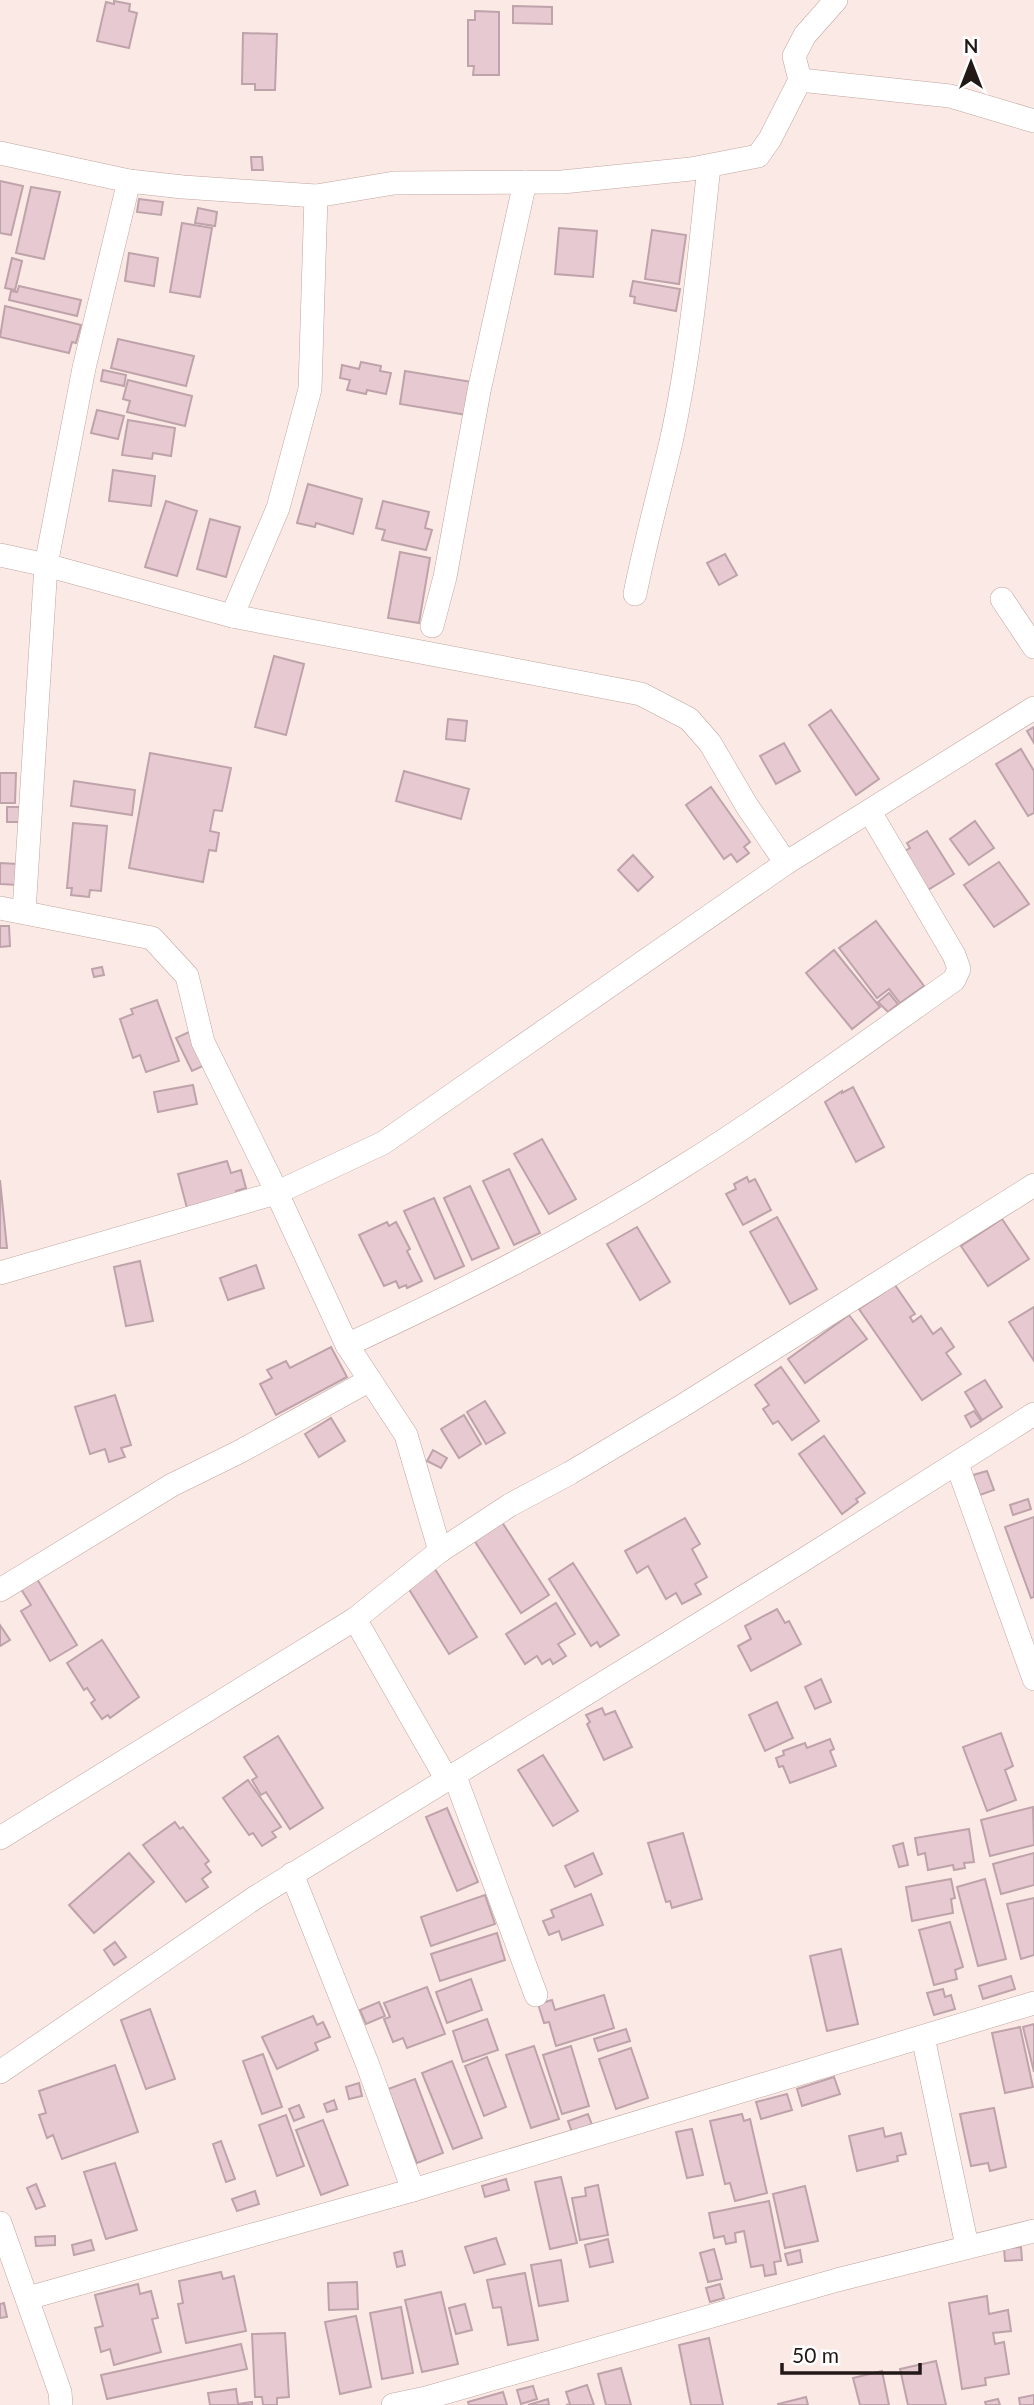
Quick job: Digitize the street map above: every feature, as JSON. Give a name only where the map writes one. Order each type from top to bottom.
[{"type":"street","points":[[0,153],[128,181],[316,196],[394,183],[562,182],[709,166],[758,156],[770,139],[800,80],[794,56],[805,34],[836,0]]},
{"type":"street","points":[[800,80],[950,96],[1034,121]]},
{"type":"street","points":[[635,594],[671,442],[683,374],[694,307],[709,166]]},
{"type":"street","points":[[24,912],[46,565],[84,368],[128,181]]},
{"type":"street","points":[[432,626],[447,563],[479,391],[525,182]]},
{"type":"street","points":[[232,616],[278,508],[310,389],[316,196]]},
{"type":"street","points":[[0,555],[232,616],[641,694],[689,719],[710,743],[747,806],[786,863]]},
{"type":"street","points":[[1002,599],[1034,647]]},
{"type":"street","points":[[0,1273],[276,1193],[383,1143],[786,863],[1034,708]]},
{"type":"street","points":[[347,1345],[433,1305],[556,1241],[677,1171],[762,1116],[954,979],[959,968],[954,955],[870,812]]},
{"type":"street","points":[[0,908],[152,938],[187,976],[203,1042],[347,1345],[406,1435],[440,1551]]},
{"type":"street","points":[[0,1838],[355,1619],[440,1551],[510,1505],[570,1473],[682,1406],[1034,1185]]},
{"type":"street","points":[[0,1590],[172,1485],[239,1452],[370,1380]]},
{"type":"street","points":[[0,2072],[292,1874],[1034,1414]]},
{"type":"street","points":[[957,1464],[1034,1679]]},
{"type":"street","points":[[355,1619],[450,1776],[507,1912],[536,1995]]},
{"type":"street","points":[[292,1874],[367,2063],[413,2190]]},
{"type":"street","points":[[27,2291],[413,2190],[1034,2003]]},
{"type":"street","points":[[923,2037],[967,2246]]},
{"type":"street","points":[[0,2223],[27,2291],[60,2392],[60,2405]]},
{"type":"street","points":[[393,2405],[426,2398],[837,2280],[1034,2231]]},
{"type":"building","points":[[114,1],[130,4],[129,11],[137,13],[129,48],[97,41],[106,2],[114,4]]},
{"type":"building","points":[[513,6],[552,7],[552,24],[513,23]]},
{"type":"building","points":[[475,11],[499,12],[499,75],[473,75],[474,66],[468,66],[468,20],[475,20]]},
{"type":"building","points":[[243,33],[277,34],[275,90],[255,90],[255,84],[242,84]]},
{"type":"building","points":[[251,157],[262,157],[263,170],[252,170]]},
{"type":"building","points":[[0,181],[23,186],[11,235],[0,233]]},
{"type":"building","points":[[31,187],[60,192],[44,259],[16,253]]},
{"type":"building","points":[[139,199],[163,202],[161,215],[137,212]]},
{"type":"building","points":[[198,208],[217,212],[215,226],[195,223]]},
{"type":"building","points":[[182,223],[212,228],[200,297],[170,292]]},
{"type":"building","points":[[559,228],[597,231],[593,277],[555,274]]},
{"type":"building","points":[[652,230],[686,235],[679,284],[645,279]]},
{"type":"building","points":[[129,253],[158,258],[154,286],[125,281]]},
{"type":"building","points":[[12,258],[22,261],[15,290],[5,288]]},
{"type":"building","points":[[633,281],[680,289],[676,311],[634,303],[635,297],[630,296]]},
{"type":"building","points":[[19,286],[81,300],[77,316],[9,300],[11,291],[17,292]]},
{"type":"building","points":[[5,306],[81,325],[76,343],[72,342],[69,353],[0,337]]},
{"type":"building","points":[[118,339],[194,356],[186,386],[111,368]]},
{"type":"building","points":[[361,362],[381,366],[380,371],[391,373],[386,394],[347,390],[350,380],[340,378],[342,365],[359,369]]},
{"type":"building","points":[[103,370],[126,375],[124,386],[101,381]]},
{"type":"building","points":[[405,371],[472,382],[467,415],[400,404]]},
{"type":"building","points":[[128,380],[192,396],[185,426],[127,412],[130,401],[123,399]]},
{"type":"building","points":[[97,410],[124,416],[118,439],[91,433]]},
{"type":"building","points":[[128,420],[175,428],[171,456],[153,453],[152,459],[122,455]]},
{"type":"building","points":[[113,470],[155,476],[151,506],[109,501]]},
{"type":"building","points":[[308,484],[362,499],[353,534],[316,523],[315,527],[297,523]]},
{"type":"building","points":[[166,501],[197,511],[177,576],[145,567]]},
{"type":"building","points":[[383,501],[429,512],[425,528],[432,530],[426,550],[382,540],[385,530],[376,528]]},
{"type":"building","points":[[210,519],[240,527],[226,577],[197,569]]},
{"type":"building","points":[[400,552],[430,558],[419,623],[388,618]]},
{"type":"building","points":[[725,554],[737,575],[719,585],[707,563]]},
{"type":"building","points":[[274,656],[304,664],[286,735],[255,727]]},
{"type":"building","points":[[831,710],[879,779],[856,795],[809,725]]},
{"type":"building","points":[[448,719],[467,721],[465,741],[446,739]]},
{"type":"building","points":[[1034,727],[1034,743],[1027,731]]},
{"type":"building","points":[[784,743],[800,771],[776,784],[760,756]]},
{"type":"building","points":[[1021,749],[1034,771],[1034,813],[1028,816],[996,764]]},
{"type":"building","points":[[150,753],[231,768],[222,811],[214,810],[210,831],[219,833],[216,851],[209,850],[203,882],[129,868]]},
{"type":"building","points":[[404,771],[469,789],[461,819],[396,801]]},
{"type":"building","points":[[0,773],[16,773],[15,803],[0,803]]},
{"type":"building","points":[[74,781],[135,790],[132,815],[71,806]]},
{"type":"building","points":[[711,787],[750,842],[744,847],[749,853],[737,862],[731,854],[724,859],[686,805]]},
{"type":"building","points":[[7,807],[22,807],[22,822],[7,822]]},
{"type":"building","points":[[975,821],[994,848],[969,865],[950,839]]},
{"type":"building","points":[[73,823],[107,826],[101,891],[90,890],[89,897],[71,895],[72,888],[67,888]]},
{"type":"building","points":[[927,831],[954,874],[926,891],[903,852],[910,848],[907,843]]},
{"type":"building","points":[[633,855],[653,877],[638,891],[618,870]]},
{"type":"building","points":[[999,862],[1029,904],[994,927],[964,885]]},
{"type":"building","points":[[0,863],[18,864],[18,885],[0,884]]},
{"type":"building","points":[[876,921],[924,986],[900,1003],[889,989],[877,998],[839,948]]},
{"type":"building","points":[[0,926],[9,926],[10,946],[0,947]]},
{"type":"building","points":[[834,950],[880,1007],[852,1029],[806,973]]},
{"type":"building","points":[[102,967],[104,975],[94,977],[92,969]]},
{"type":"building","points":[[889,993],[898,1004],[888,1012],[878,1002]]},
{"type":"building","points":[[157,1000],[179,1061],[146,1072],[140,1055],[133,1058],[120,1019],[133,1014],[131,1009]]},
{"type":"building","points":[[191,1031],[207,1064],[192,1071],[176,1038]]},
{"type":"building","points":[[193,1085],[197,1104],[158,1112],[154,1092]]},
{"type":"building","points":[[853,1087],[884,1147],[856,1162],[825,1102]]},
{"type":"building","points":[[542,1139],[576,1199],[549,1214],[514,1154]]},
{"type":"building","points":[[227,1161],[231,1173],[241,1170],[246,1188],[236,1191],[237,1195],[187,1208],[178,1174]]},
{"type":"building","points":[[509,1169],[540,1233],[514,1245],[483,1181]]},
{"type":"building","points":[[747,1177],[749,1182],[755,1179],[771,1210],[743,1225],[726,1194],[736,1189],[734,1184]]},
{"type":"building","points":[[0,1180],[7,1248],[0,1248]]},
{"type":"building","points":[[470,1186],[499,1248],[472,1260],[444,1198]]},
{"type":"building","points":[[434,1198],[464,1266],[435,1279],[404,1211]]},
{"type":"building","points":[[777,1217],[817,1289],[790,1304],[750,1232]]},
{"type":"building","points":[[1002,1219],[1029,1259],[988,1286],[961,1246]]},
{"type":"building","points":[[387,1222],[389,1226],[396,1222],[422,1281],[407,1288],[406,1285],[399,1288],[396,1281],[384,1286],[359,1235]]},
{"type":"building","points":[[637,1227],[670,1282],[640,1300],[607,1244]]},
{"type":"building","points":[[140,1261],[153,1321],[126,1326],[114,1267]]},
{"type":"building","points":[[256,1265],[264,1288],[228,1300],[220,1278]]},
{"type":"building","points":[[895,1285],[915,1314],[910,1317],[913,1322],[921,1316],[933,1334],[941,1328],[954,1347],[946,1353],[961,1374],[922,1400],[859,1309]]},
{"type":"building","points":[[1034,1307],[1034,1361],[1009,1322]]},
{"type":"building","points":[[849,1315],[867,1339],[805,1383],[788,1359]]},
{"type":"building","points":[[331,1347],[347,1377],[276,1415],[260,1384],[272,1378],[267,1370],[286,1361],[290,1368]]},
{"type":"building","points":[[781,1367],[819,1421],[792,1440],[778,1421],[773,1424],[763,1409],[769,1405],[755,1385]]},
{"type":"building","points":[[985,1380],[1002,1407],[982,1420],[965,1392]]},
{"type":"building","points":[[115,1395],[131,1445],[121,1448],[125,1457],[109,1462],[105,1449],[90,1454],[75,1407]]},
{"type":"building","points":[[485,1401],[505,1433],[486,1444],[467,1412]]},
{"type":"building","points":[[974,1411],[981,1421],[971,1427],[965,1416]]},
{"type":"building","points":[[464,1415],[481,1444],[459,1458],[441,1429]]},
{"type":"building","points":[[331,1418],[345,1441],[319,1457],[305,1434]]},
{"type":"building","points":[[824,1436],[865,1493],[842,1514],[799,1454]]},
{"type":"building","points":[[433,1450],[447,1458],[441,1468],[427,1461]]},
{"type":"building","points":[[987,1471],[994,1490],[980,1495],[973,1475]]},
{"type":"building","points":[[1028,1499],[1031,1509],[1013,1515],[1010,1505]]},
{"type":"building","points":[[1034,1517],[1034,1597],[1031,1598],[1005,1527]]},
{"type":"building","points":[[685,1518],[700,1544],[692,1549],[707,1577],[695,1584],[701,1594],[682,1604],[676,1593],[666,1599],[648,1566],[637,1573],[625,1551]]},
{"type":"building","points":[[500,1519],[549,1595],[521,1613],[472,1537]]},
{"type":"building","points":[[573,1563],[619,1635],[600,1647],[597,1642],[591,1646],[549,1579]]},
{"type":"building","points":[[435,1569],[477,1637],[449,1654],[407,1586]]},
{"type":"building","points":[[37,1579],[77,1645],[50,1661],[21,1611],[31,1605],[21,1589]]},
{"type":"building","points":[[556,1603],[575,1634],[558,1644],[566,1656],[553,1664],[550,1659],[542,1664],[537,1656],[525,1664],[506,1634]]},
{"type":"building","points":[[777,1609],[785,1623],[789,1621],[801,1644],[751,1671],[738,1646],[751,1639],[745,1626]]},
{"type":"building","points":[[0,1625],[10,1640],[0,1646]]},
{"type":"building","points":[[102,1640],[139,1697],[110,1718],[108,1715],[102,1719],[91,1703],[95,1700],[87,1688],[84,1690],[67,1663]]},
{"type":"building","points":[[821,1679],[831,1702],[815,1709],[805,1687]]},
{"type":"building","points":[[777,1702],[793,1738],[765,1751],[749,1715]]},
{"type":"building","points":[[602,1708],[605,1715],[615,1711],[632,1747],[604,1760],[587,1724],[590,1722],[586,1715]]},
{"type":"building","points":[[1001,1733],[1013,1766],[1005,1770],[1016,1800],[987,1811],[963,1747]]},
{"type":"building","points":[[278,1736],[323,1808],[290,1829],[266,1792],[261,1795],[252,1780],[257,1777],[244,1757]]},
{"type":"building","points":[[830,1739],[834,1749],[830,1751],[836,1766],[790,1783],[783,1766],[779,1767],[776,1758],[784,1755],[783,1751],[805,1743],[807,1748]]},
{"type":"building","points":[[543,1755],[578,1811],[553,1826],[518,1770]]},
{"type":"building","points":[[248,1780],[281,1827],[272,1832],[276,1837],[262,1846],[253,1833],[249,1835],[223,1798]]},
{"type":"building","points":[[1033,1807],[1034,1845],[990,1856],[981,1820]]},
{"type":"building","points":[[447,1808],[478,1882],[457,1891],[426,1817]]},
{"type":"building","points":[[175,1822],[180,1829],[183,1827],[209,1861],[205,1864],[211,1872],[202,1879],[208,1887],[186,1902],[143,1845]]},
{"type":"building","points":[[969,1829],[974,1862],[964,1863],[965,1868],[954,1870],[953,1865],[928,1870],[925,1853],[918,1855],[915,1838]]},
{"type":"building","points":[[683,1833],[702,1899],[672,1908],[670,1901],[666,1902],[648,1843]]},
{"type":"building","points":[[903,1843],[908,1865],[899,1867],[893,1846]]},
{"type":"building","points":[[129,1853],[154,1882],[94,1933],[69,1905]]},
{"type":"building","points":[[593,1853],[602,1874],[575,1887],[565,1866]]},
{"type":"building","points":[[1034,1853],[1034,1885],[1001,1894],[993,1864]]},
{"type":"building","points":[[951,1879],[955,1898],[951,1899],[953,1913],[912,1921],[906,1887]]},
{"type":"building","points":[[985,1879],[1006,1959],[978,1966],[957,1887]]},
{"type":"building","points":[[591,1894],[603,1925],[562,1940],[559,1931],[549,1935],[543,1921],[554,1917],[551,1910]]},
{"type":"building","points":[[485,1895],[495,1924],[431,1946],[421,1917]]},
{"type":"building","points":[[1034,1898],[1034,1955],[1021,1959],[1007,1904]]},
{"type":"building","points":[[950,1922],[963,1967],[955,1970],[957,1979],[934,1985],[919,1930]]},
{"type":"building","points":[[497,1933],[505,1960],[440,1981],[431,1954]]},
{"type":"building","points":[[115,1942],[126,1957],[114,1965],[104,1950]]},
{"type":"building","points":[[841,1949],[858,2024],[827,2031],[810,1956]]},
{"type":"building","points":[[1011,1976],[1015,1989],[983,1999],[979,1986]]},
{"type":"building","points":[[471,1979],[482,2010],[447,2023],[436,1992]]},
{"type":"building","points":[[427,1987],[445,2034],[407,2048],[403,2038],[393,2042],[384,2019],[390,2017],[384,2003]]},
{"type":"building","points":[[943,1989],[945,1997],[951,1995],[955,2009],[934,2015],[927,1993]]},
{"type":"building","points":[[604,1995],[614,2028],[556,2046],[549,2022],[544,2023],[538,2004],[552,2000],[555,2010]]},
{"type":"building","points":[[379,2002],[385,2016],[366,2024],[360,2010]]},
{"type":"building","points":[[150,2009],[175,2079],[146,2089],[121,2020]]},
{"type":"building","points":[[313,2016],[317,2025],[323,2022],[330,2037],[315,2043],[318,2050],[277,2069],[262,2037]]},
{"type":"building","points":[[487,2019],[498,2050],[463,2062],[453,2031]]},
{"type":"building","points":[[1034,2024],[1034,2072],[1023,2027]]},
{"type":"building","points":[[1020,2027],[1033,2087],[1005,2093],[992,2033]]},
{"type":"building","points":[[626,2029],[630,2041],[598,2051],[594,2039]]},
{"type":"building","points":[[534,2046],[559,2119],[531,2128],[506,2055]]},
{"type":"building","points":[[571,2046],[589,2106],[562,2114],[543,2055]]},
{"type":"building","points":[[631,2048],[648,2098],[616,2109],[599,2059]]},
{"type":"building","points":[[263,2054],[282,2107],[262,2114],[243,2061]]},
{"type":"building","points":[[487,2057],[506,2107],[484,2116],[465,2066]]},
{"type":"building","points":[[452,2061],[482,2138],[453,2149],[422,2073]]},
{"type":"building","points":[[115,2065],[138,2132],[62,2159],[53,2135],[47,2138],[39,2115],[46,2113],[39,2091]]},
{"type":"building","points":[[834,2077],[840,2094],[802,2106],[797,2089]]},
{"type":"building","points":[[415,2079],[443,2153],[417,2163],[388,2089]]},
{"type":"building","points":[[359,2083],[362,2096],[349,2099],[346,2087]]},
{"type":"building","points":[[787,2094],[792,2110],[761,2119],[756,2102]]},
{"type":"building","points":[[334,2100],[337,2109],[327,2112],[324,2104]]},
{"type":"building","points":[[299,2105],[304,2117],[294,2121],[289,2109]]},
{"type":"building","points":[[994,2108],[1006,2167],[990,2171],[988,2163],[971,2166],[960,2114]]},
{"type":"building","points":[[588,2114],[592,2125],[572,2132],[568,2121]]},
{"type":"building","points":[[742,2114],[744,2121],[750,2119],[767,2193],[735,2201],[730,2183],[725,2184],[710,2121]]},
{"type":"building","points":[[286,2115],[304,2166],[277,2176],[259,2125]]},
{"type":"building","points":[[323,2120],[348,2185],[321,2195],[296,2130]]},
{"type":"building","points":[[883,2128],[885,2137],[901,2133],[906,2154],[897,2156],[898,2161],[857,2171],[849,2136]]},
{"type":"building","points":[[692,2129],[703,2175],[687,2178],[676,2132]]},
{"type":"building","points":[[221,2141],[235,2179],[226,2182],[213,2144]]},
{"type":"building","points":[[115,2163],[137,2230],[106,2239],[84,2172]]},
{"type":"building","points":[[561,2177],[577,2243],[550,2249],[535,2182]]},
{"type":"building","points":[[506,2179],[509,2190],[485,2197],[482,2186]]},
{"type":"building","points":[[36,2184],[45,2206],[36,2209],[27,2188]]},
{"type":"building","points":[[598,2185],[608,2235],[580,2240],[572,2198],[586,2196],[585,2188]]},
{"type":"building","points":[[805,2186],[818,2241],[785,2248],[773,2194]]},
{"type":"building","points":[[255,2191],[259,2204],[237,2211],[232,2199]]},
{"type":"building","points":[[769,2201],[781,2261],[774,2262],[776,2274],[765,2276],[763,2265],[751,2267],[744,2231],[735,2233],[736,2242],[726,2244],[724,2236],[714,2238],[709,2213]]},
{"type":"building","points":[[55,2236],[55,2245],[36,2246],[35,2237]]},
{"type":"building","points":[[496,2238],[505,2264],[474,2273],[465,2247]]},
{"type":"building","points":[[608,2239],[613,2262],[590,2267],[585,2245]]},
{"type":"building","points":[[91,2240],[94,2250],[74,2255],[72,2245]]},
{"type":"building","points":[[1021,2247],[1022,2260],[1005,2261],[1004,2248]]},
{"type":"building","points":[[714,2249],[722,2279],[708,2282],[700,2253]]},
{"type":"building","points":[[800,2250],[802,2262],[788,2265],[785,2254]]},
{"type":"building","points":[[402,2251],[405,2265],[397,2267],[394,2253]]},
{"type":"building","points":[[561,2260],[568,2301],[539,2306],[531,2265]]},
{"type":"building","points":[[221,2272],[223,2279],[234,2276],[246,2331],[186,2343],[178,2304],[183,2303],[179,2281]]},
{"type":"building","points":[[525,2273],[538,2340],[508,2345],[501,2307],[493,2308],[487,2280]]},
{"type":"building","points":[[357,2282],[358,2309],[329,2310],[328,2283]]},
{"type":"building","points":[[138,2284],[140,2294],[151,2291],[158,2318],[152,2319],[161,2352],[114,2365],[110,2349],[101,2352],[95,2328],[103,2326],[95,2295]]},
{"type":"building","points":[[720,2284],[724,2298],[710,2302],[706,2288]]},
{"type":"building","points":[[441,2292],[458,2364],[422,2372],[405,2300]]},
{"type":"building","points":[[987,2296],[989,2314],[1008,2310],[1011,2331],[993,2333],[995,2344],[1004,2342],[1009,2374],[985,2378],[986,2385],[962,2389],[949,2303]]},
{"type":"building","points":[[4,2303],[7,2317],[0,2318],[0,2304]]},
{"type":"building","points":[[465,2304],[472,2330],[456,2334],[449,2308]]},
{"type":"building","points":[[401,2307],[413,2373],[382,2379],[370,2313]]},
{"type":"building","points":[[356,2316],[371,2387],[340,2394],[325,2322]]},
{"type":"building","points":[[285,2333],[289,2397],[277,2398],[277,2405],[263,2405],[262,2397],[255,2397],[252,2334]]},
{"type":"building","points":[[709,2338],[723,2405],[691,2405],[679,2345]]},
{"type":"building","points":[[241,2344],[247,2369],[107,2399],[101,2375]]},
{"type":"building","points":[[936,2361],[946,2405],[908,2405],[900,2369]]},
{"type":"building","points":[[621,2368],[631,2405],[606,2405],[598,2374]]},
{"type":"building","points":[[882,2371],[889,2405],[860,2405],[853,2378]]},
{"type":"building","points":[[587,2385],[594,2405],[566,2405],[570,2404],[566,2392]]},
{"type":"building","points":[[533,2386],[537,2399],[521,2404],[517,2390]]},
{"type":"building","points":[[236,2389],[238,2404],[252,2402],[252,2405],[210,2405],[208,2393]]},
{"type":"building","points":[[503,2392],[507,2405],[469,2405],[468,2402]]},
{"type":"building","points":[[1034,2395],[1034,2405],[1020,2405],[1019,2398]]},
{"type":"building","points":[[806,2397],[808,2405],[778,2405],[778,2404]]},
{"type":"building","points":[[548,2399],[549,2405],[528,2405]]},
{"type":"building","points":[[998,2399],[1000,2405],[986,2405],[985,2402]]}]
